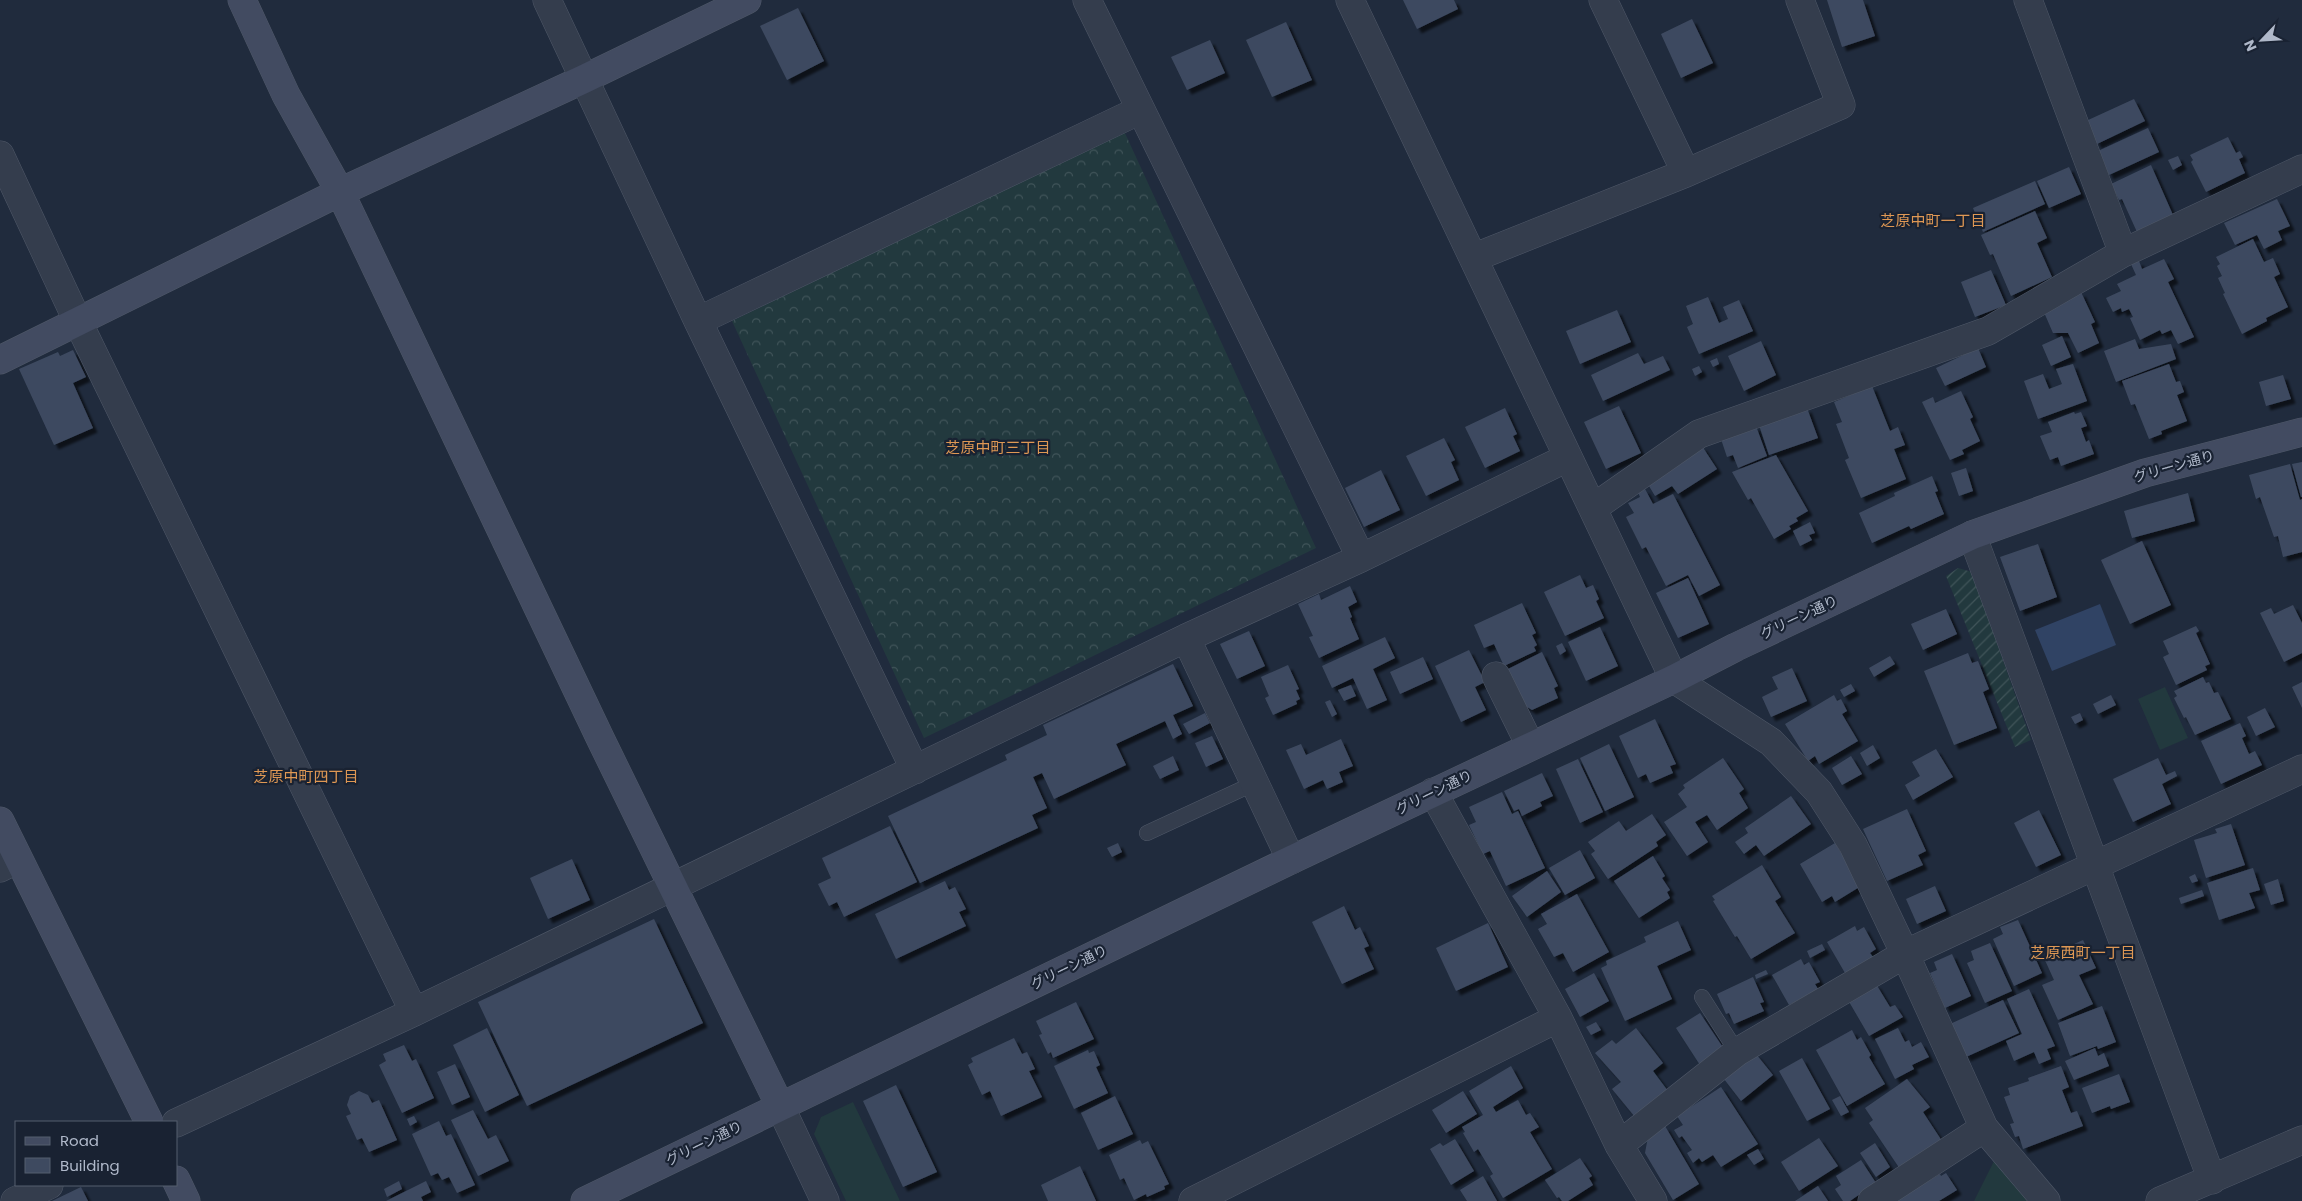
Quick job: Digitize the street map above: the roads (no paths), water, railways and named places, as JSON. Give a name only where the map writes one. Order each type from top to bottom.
[{"type":"street","points":[[242,0],[286,95],[340,192],[601,740],[825,1201]]},
{"type":"street","points":[[547,0],[698,321],[915,770]]},
{"type":"street","points":[[0,360],[340,192],[584,79],[747,0]]},
{"type":"street","points":[[1087,0],[1361,558]]},
{"type":"street","points":[[1350,0],[1674,679],[1771,742],[1819,792],[1853,845],[1984,1128],[2046,1201]]},
{"type":"street","points":[[1603,0],[1686,173]]},
{"type":"street","points":[[1473,258],[1686,173],[1841,105],[1800,0]]},
{"type":"street","points":[[2028,0],[2123,253]]},
{"type":"street","points":[[698,321],[1140,110]]},
{"type":"street","points":[[0,155],[78,322],[414,1012]]},
{"type":"street","points":[[1593,508],[1699,434],[1988,331],[2123,253],[2300,176]]},
{"type":"street","name":"グリーン通り","points":[[585,1201],[1530,745],[1674,679],[1736,647],[1972,535],[2145,473],[2302,432]]},
{"type":"street","points":[[178,1122],[414,1012],[1186,638],[1361,558],[1567,458]]},
{"type":"street","points":[[1972,535],[2212,1180]]},
{"type":"street","points":[[1186,638],[1291,860]]},
{"type":"street","points":[[1496,676],[1530,745]]},
{"type":"street","points":[[1619,1145],[1737,1052],[1905,954],[2093,864],[2302,769]]},
{"type":"street","points":[[1433,792],[1558,1018],[1619,1145],[1652,1201]]},
{"type":"street","points":[[0,821],[9,864],[148,1121]]},
{"type":"street","points":[[1193,1201],[1558,1018]]},
{"type":"street","points":[[1872,1201],[1984,1128]]},
{"type":"street","points":[[2160,1201],[2302,1140]]},
{"type":"street","points":[[178,1184],[186,1201]]},
{"type":"street","points":[[15,1201],[46,1186]]},
{"type":"lane","points":[[1147,833],[1255,783]]},
{"type":"lane","points":[[1702,997],[1737,1052]]},
{"type":"water","points":[[2100,604],[2116,645],[2052,671],[2035,630]]},
{"type":"district","name":"芝原中町一丁目","points":[[1933,220]]},
{"type":"district","name":"芝原中町三丁目","points":[[998,447]]},
{"type":"district","name":"芝原中町四丁目","points":[[306,776]]},
{"type":"district","name":"芝原西町一丁目","points":[[2083,952]]}]
